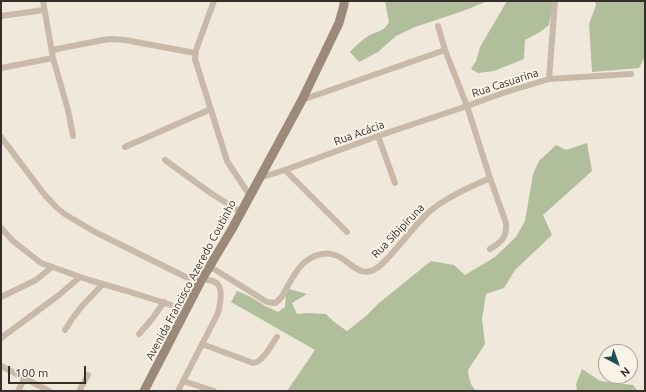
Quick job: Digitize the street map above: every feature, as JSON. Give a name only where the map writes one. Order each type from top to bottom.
[{"type":"main road","points":[[250,196],[302,100],[338,23],[344,1]]},
{"type":"main road","name":"Avenida Francisco Azeredo Coutinho","points":[[144,391],[209,266],[250,196]]},
{"type":"street","points":[[43,1],[53,58],[68,110],[73,136]]},
{"type":"street","points":[[52,50],[111,39],[125,40],[195,53],[214,1]]},
{"type":"street","name":"Rua Casuarina","points":[[549,79],[556,1]]},
{"type":"street","points":[[1,16],[44,10]]},
{"type":"street","points":[[438,26],[445,50],[467,106],[506,223],[505,235],[501,242],[490,249]]},
{"type":"street","points":[[302,100],[445,50]]},
{"type":"street","name":"Avenida Francisco Azeredo Coutinho","points":[[195,53],[196,65],[227,161],[250,196]]},
{"type":"street","points":[[1,68],[53,58]]},
{"type":"street","name":"Rua Casuarina","points":[[467,106],[549,79],[631,74]]},
{"type":"street","name":"Rua Acácia","points":[[259,178],[467,106]]},
{"type":"street","points":[[125,147],[211,109]]},
{"type":"street","points":[[378,136],[395,183]]},
{"type":"street","points":[[1,137],[35,184],[57,208],[78,223],[201,281],[217,283],[221,292],[218,313],[178,391]]},
{"type":"street","points":[[165,160],[212,194],[241,212]]},
{"type":"street","points":[[267,164],[282,171],[347,232]]},
{"type":"street","name":"Rua Sibipiruna","points":[[209,266],[267,302],[275,303],[282,298],[295,273],[303,263],[309,259],[323,254],[334,254],[359,271],[371,271],[382,264],[390,256],[433,209],[451,197],[490,178]]},
{"type":"street","points":[[1,228],[13,241],[41,263],[80,277],[187,310]]},
{"type":"street","points":[[1,297],[36,280],[52,267]]},
{"type":"street","points":[[1,338],[53,300],[80,277]]},
{"type":"street","points":[[65,330],[82,306],[103,284]]},
{"type":"street","points":[[139,334],[164,302]]},
{"type":"street","points":[[202,344],[253,363],[262,358],[277,337]]},
{"type":"street","points":[[1,366],[49,391]]},
{"type":"street","points":[[79,391],[88,375]]},
{"type":"street","points":[[18,391],[25,378]]},
{"type":"street","points":[[183,381],[214,391]]},
{"type":"green space","points":[[385,1],[488,1],[415,27],[396,36],[378,52],[359,62],[350,52],[365,38],[385,28],[389,22]]},
{"type":"green space","points":[[507,1],[553,1],[549,25],[525,40],[524,59],[494,71],[478,73],[471,69],[476,61],[480,47]]},
{"type":"green space","points":[[595,1],[645,1],[645,57],[639,68],[592,72],[589,24],[596,5]]},
{"type":"green space","points":[[587,143],[592,171],[543,215],[552,235],[515,270],[504,288],[486,294],[482,319],[485,344],[468,370],[470,382],[477,391],[287,391],[315,350],[231,302],[237,291],[278,312],[285,307],[286,294],[289,289],[307,294],[292,303],[297,314],[326,314],[347,331],[431,261],[454,265],[465,275],[495,257],[516,237],[525,221],[533,174],[539,161],[556,145],[566,150]]},
{"type":"green space","points":[[582,369],[598,380],[598,384],[633,385],[638,391],[577,391],[576,384]]}]
